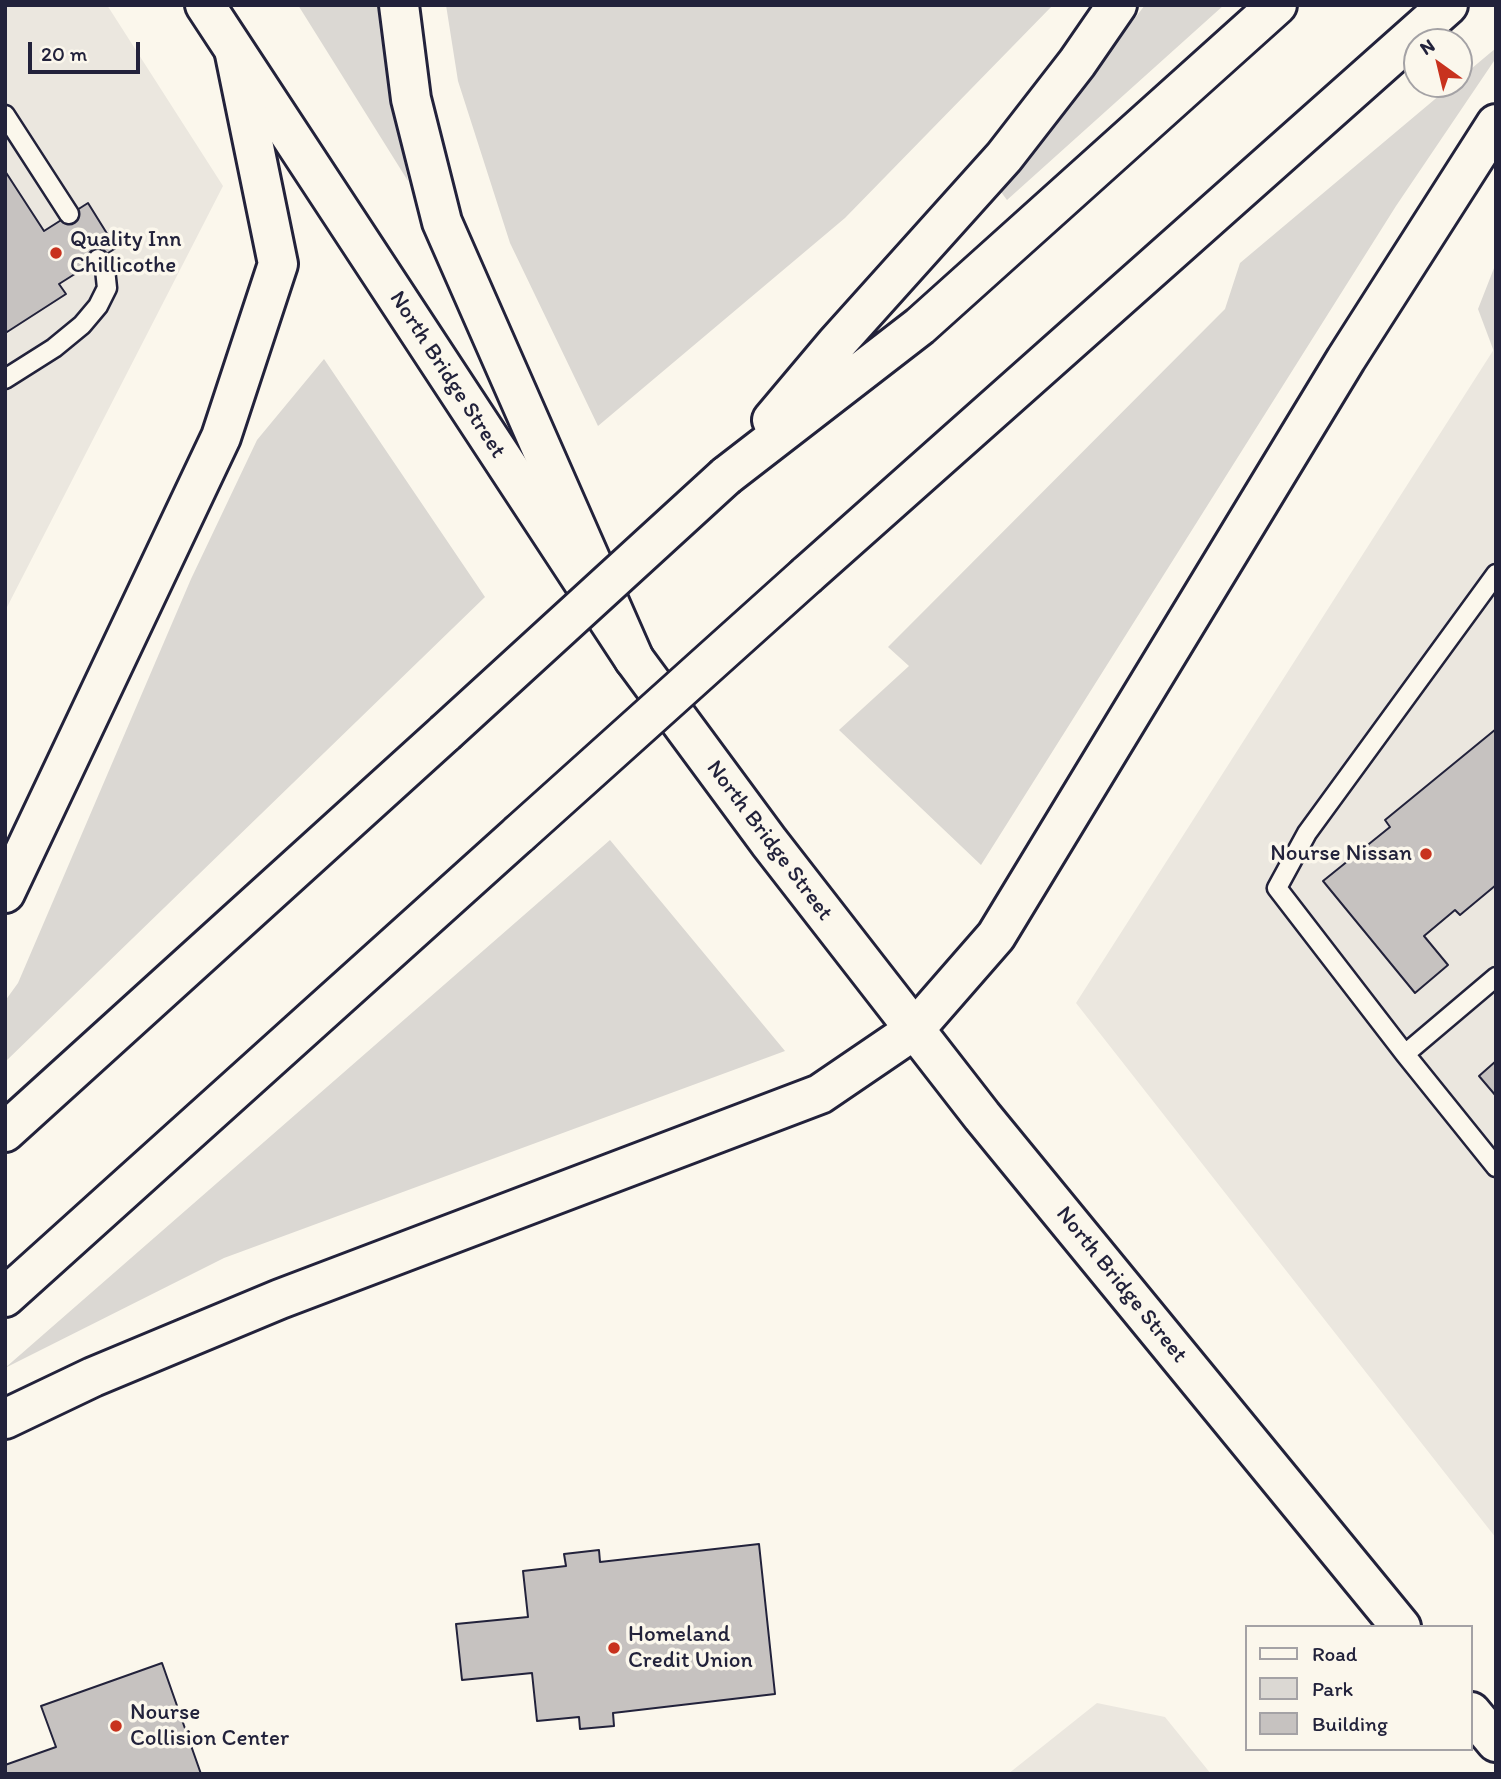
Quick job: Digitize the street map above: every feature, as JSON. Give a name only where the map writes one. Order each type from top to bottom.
[{"type":"main road","name":"North Bridge Street","points":[[205,5],[634,659],[769,842],[914,1030],[1399,1625]]},
{"type":"main road","points":[[399,5],[411,99],[442,222],[634,659]]},
{"type":"main road","points":[[726,476],[835,344],[1004,157],[1077,63],[1117,5]]},
{"type":"main road","points":[[5,1132],[726,476],[920,326],[1277,5]]},
{"type":"main road","points":[[5,1297],[807,575],[1448,5]]},
{"type":"main road","points":[[5,893],[221,437],[278,264],[235,54]]},
{"type":"main road","points":[[5,1419],[93,1377],[280,1298],[820,1094],[914,1030],[996,936],[1346,359],[1496,124]]},
{"type":"main road","points":[[1473,1714],[1496,1742]]},
{"type":"lane","points":[[5,115],[69,214]]},
{"type":"lane","points":[[5,379],[54,348],[82,325],[98,306],[107,288],[105,269],[99,259]]},
{"type":"lane","points":[[1496,574],[1307,833],[1277,888],[1496,1167]]},
{"type":"lane","points":[[1405,1054],[1496,976]]},
{"type":"shaded area","points":[[5,5],[107,5],[223,186],[5,611]]},
{"type":"shaded area","points":[[1496,346],[1496,1538],[1076,1003]]},
{"type":"shaded area","points":[[1097,1703],[1165,1717],[1211,1774],[1008,1774]]},
{"type":"green space","points":[[298,5],[377,5],[408,181]]},
{"type":"green space","points":[[446,5],[1053,5],[845,218],[598,426],[510,243],[458,81]]},
{"type":"green space","points":[[1145,5],[1224,5],[1007,200],[1001,192]]},
{"type":"green space","points":[[1496,48],[1496,58],[1473,92],[1473,67]]},
{"type":"green space","points":[[1436,98],[1469,98],[1396,206],[981,865],[839,730],[909,666],[888,647],[1225,309],[1240,263]]},
{"type":"green space","points":[[1496,263],[1496,357],[1478,309]]},
{"type":"green space","points":[[324,359],[485,597],[5,1062],[5,1001],[18,983],[191,579],[257,440]]},
{"type":"green space","points":[[610,840],[785,1051],[224,1258],[5,1368]]},
{"type":"building","name":"Quality Inn Chillicothe","points":[[5,171],[44,231],[88,203],[116,248],[59,284],[66,294],[7,332],[5,329]]},
{"type":"building","name":"Nourse Nissan","points":[[1496,729],[1496,885],[1460,915],[1455,910],[1424,936],[1448,965],[1415,993],[1323,881],[1390,827],[1385,820]]},
{"type":"building","points":[[1496,1061],[1496,1096],[1479,1076]]},
{"type":"building","name":"Homeland Credit Union","points":[[759,1544],[775,1694],[613,1713],[614,1726],[580,1729],[579,1717],[537,1721],[532,1673],[462,1680],[456,1624],[528,1617],[523,1571],[566,1566],[564,1554],[599,1550],[600,1562]]},
{"type":"building","name":"Nourse Collision Center","points":[[162,1663],[201,1774],[5,1774],[5,1765],[56,1747],[41,1706]]},
{"type":"place","name":"Quality Inn Chillicothe","points":[[56,253]]},
{"type":"place","name":"Nourse Nissan","points":[[1426,854]]},
{"type":"place","name":"Homeland Credit Union","points":[[614,1648]]},
{"type":"place","name":"Nourse Collision Center","points":[[116,1726]]}]
